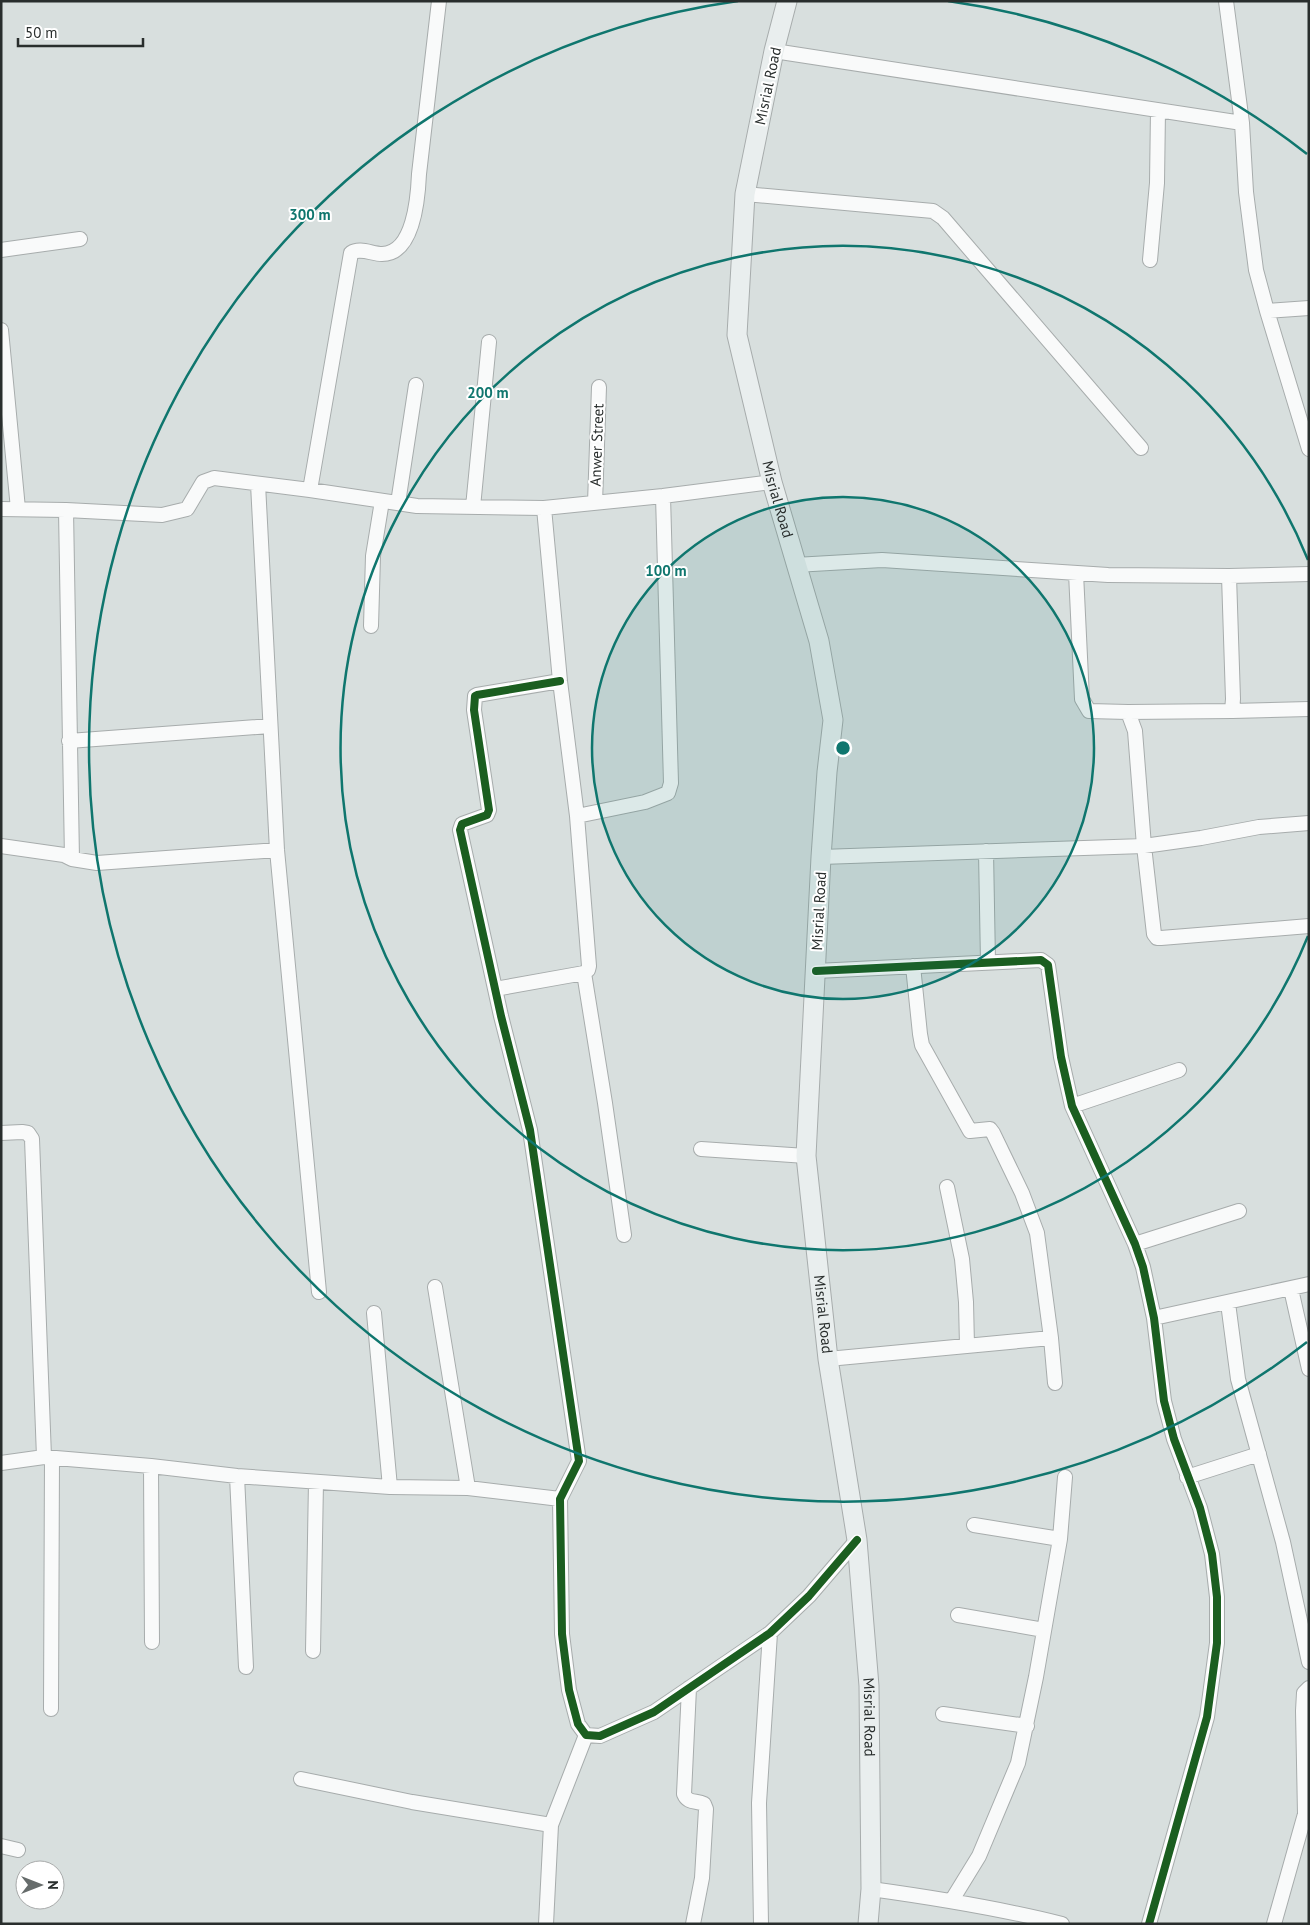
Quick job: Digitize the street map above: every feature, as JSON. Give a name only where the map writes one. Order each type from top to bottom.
[{"type":"main road","name":"Misrial Road","points":[[787,1],[774,51],[745,194],[737,335],[772,482],[819,641],[833,720],[821,857],[806,1156],[828,1359],[857,1540],[869,1686],[871,1889],[868,1924]]},
{"type":"street","points":[[310,490],[351,253],[356,250],[383,254],[394,251],[401,244],[412,225],[417,198],[439,1]]},
{"type":"street","points":[[1226,1],[1242,122],[1246,192],[1256,270],[1267,312],[1302,403],[1309,449]]},
{"type":"street","points":[[774,51],[1242,122]]},
{"type":"street","points":[[1150,260],[1157,183],[1158,110]]},
{"type":"street","points":[[745,194],[933,211],[943,218],[1141,448]]},
{"type":"street","points":[[1,250],[80,239]]},
{"type":"street","points":[[1267,312],[1309,308]]},
{"type":"street","points":[[1,330],[18,509]]},
{"type":"street","points":[[473,507],[489,342]]},
{"type":"street","points":[[398,503],[416,385]]},
{"type":"street","name":"Anwer Street","points":[[595,503],[599,388]]},
{"type":"street","points":[[1,509],[162,514],[187,509],[203,482],[208,479],[225,479],[417,506],[544,508],[663,496],[772,482]]},
{"type":"street","points":[[258,484],[277,850],[319,1292]]},
{"type":"street","points":[[577,816],[645,802],[668,793],[671,783],[663,496]]},
{"type":"street","points":[[371,626],[373,556],[382,501]]},
{"type":"street","points":[[495,989],[584,973],[588,970],[589,966],[577,816],[560,681],[544,508]]},
{"type":"street","points":[[66,510],[72,858]]},
{"type":"street","points":[[795,565],[882,560],[1076,573],[1229,576],[1309,574]]},
{"type":"street","points":[[1076,573],[1082,698],[1089,711],[1309,709]]},
{"type":"street","points":[[1229,576],[1234,700],[1232,711]]},
{"type":"street","points":[[560,681],[477,695],[474,700],[474,710],[489,810],[487,815],[462,824],[460,830],[495,989],[530,1130],[579,1461],[560,1499],[562,1634],[569,1690],[578,1724],[586,1735],[600,1736],[654,1712],[770,1633],[809,1596],[857,1540]]},
{"type":"street","points":[[1128,712],[1135,731],[1144,846],[1154,934],[1157,938],[1309,926]]},
{"type":"street","points":[[69,740],[270,726]]},
{"type":"street","points":[[821,857],[1144,846],[1259,827],[1309,822]]},
{"type":"street","points":[[1,846],[64,855],[97,863],[277,850]]},
{"type":"street","points":[[986,851],[988,963]]},
{"type":"street","points":[[816,971],[1041,960],[1048,965],[1061,1057],[1072,1106],[1135,1244],[1143,1267],[1154,1318],[1164,1401],[1200,1508],[1212,1554],[1217,1597],[1217,1644],[1207,1717],[1149,1924]]},
{"type":"street","points":[[913,966],[922,1045],[970,1131],[990,1128],[993,1132],[1022,1193],[1037,1234],[1052,1338],[1055,1383]]},
{"type":"street","points":[[584,973],[624,1235]]},
{"type":"street","points":[[1072,1106],[1178,1070]]},
{"type":"street","points":[[1,1133],[28,1133],[32,1139],[48,1458],[51,1709]]},
{"type":"street","points":[[701,1149],[806,1156]]},
{"type":"street","points":[[947,1187],[962,1259],[966,1302],[967,1346]]},
{"type":"street","points":[[1135,1244],[1239,1211]]},
{"type":"street","points":[[1154,1318],[1309,1284]]},
{"type":"street","points":[[435,1287],[468,1488]]},
{"type":"street","points":[[1291,1288],[1309,1368]]},
{"type":"street","points":[[1228,1303],[1238,1379],[1283,1542],[1309,1662]]},
{"type":"street","points":[[374,1313],[390,1487]]},
{"type":"street","points":[[828,1359],[1052,1338]]},
{"type":"street","points":[[1188,1477],[1259,1454]]},
{"type":"street","points":[[1,1463],[48,1458],[316,1482],[390,1487],[468,1488],[560,1499]]},
{"type":"street","points":[[150,1466],[152,1642]]},
{"type":"street","points":[[238,1476],[246,1667]]},
{"type":"street","points":[[952,1900],[979,1856],[1018,1763],[1027,1726],[1060,1538],[1065,1477]]},
{"type":"street","points":[[313,1651],[316,1482]]},
{"type":"street","points":[[974,1525],[1060,1538]]},
{"type":"street","points":[[958,1614],[1044,1630]]},
{"type":"street","points":[[761,1924],[759,1803],[770,1633]]},
{"type":"street","points":[[689,1688],[684,1794],[690,1802],[704,1804],[706,1809],[702,1878],[693,1924]]},
{"type":"street","points":[[1274,1924],[1304,1814],[1302,1711],[1304,1693],[1309,1688]]},
{"type":"street","points":[[942,1714],[1027,1726]]},
{"type":"street","points":[[546,1924],[551,1825],[586,1735]]},
{"type":"street","points":[[301,1779],[412,1802],[551,1825]]},
{"type":"street","points":[[1,1846],[18,1850]]},
{"type":"street","points":[[871,1889],[952,1900],[1062,1924]]},
{"type":"cycle path","points":[[560,681],[475,696],[474,710],[489,810],[487,815],[462,824],[460,830],[501,1016],[530,1130],[579,1461],[560,1499],[562,1634],[569,1690],[578,1724],[586,1735],[600,1736],[654,1712],[770,1633],[809,1596],[857,1540]]},
{"type":"cycle path","points":[[816,971],[1041,960],[1048,965],[1061,1057],[1072,1106],[1135,1244],[1143,1267],[1154,1318],[1164,1401],[1174,1439],[1200,1508],[1212,1554],[1217,1597],[1217,1643],[1207,1717],[1149,1924]]}]
